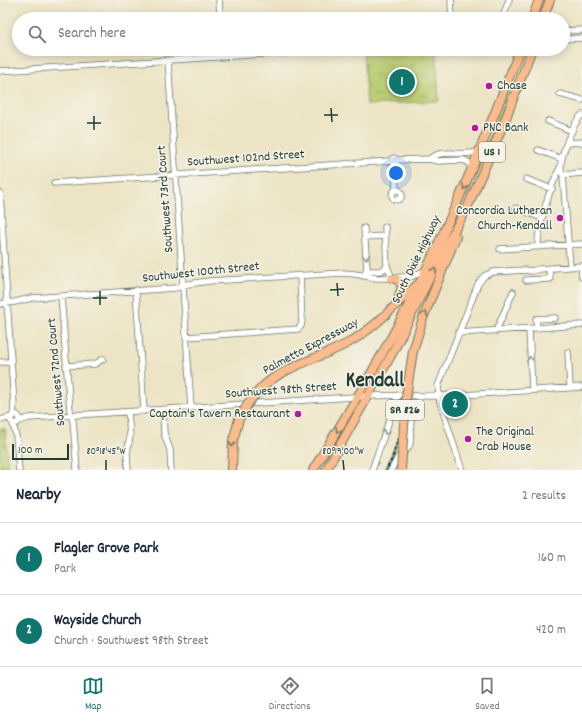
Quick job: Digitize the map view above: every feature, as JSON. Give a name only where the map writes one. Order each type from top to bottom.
[{"type":"highway","points":[[535,12],[539,0]]},
{"type":"highway","points":[[545,12],[550,0]]},
{"type":"highway","name":"South Dixie Highway","points":[[313,470],[358,397],[400,322],[426,270],[480,151],[517,56]]},
{"type":"highway","name":"South Dixie Highway","points":[[326,470],[393,352],[444,249],[468,206],[504,123],[529,56]]},
{"type":"highway","name":"SR 826","points":[[401,470],[406,397],[414,351],[423,318],[468,206]]},
{"type":"highway","points":[[389,278],[398,280],[402,285],[402,290],[397,304]]},
{"type":"highway","name":"Palmetto Expressway","points":[[232,470],[232,441],[239,419],[249,402],[261,388],[280,374],[353,340],[379,322],[420,282]]},
{"type":"street","points":[[219,0],[220,12]]},
{"type":"street","points":[[451,0],[452,12]]},
{"type":"street","points":[[505,12],[509,0]]},
{"type":"street","points":[[571,31],[582,30]]},
{"type":"street","points":[[570,39],[582,38]]},
{"type":"street","points":[[0,71],[237,56]]},
{"type":"street","name":"Southwest 73rd Court","points":[[168,60],[191,408]]},
{"type":"street","points":[[560,94],[582,100]]},
{"type":"street","points":[[538,247],[538,234],[542,218],[560,168],[567,143],[576,121],[581,116]]},
{"type":"street","points":[[548,121],[572,131]]},
{"type":"street","points":[[567,143],[582,142]]},
{"type":"street","points":[[538,150],[562,159]]},
{"type":"street","name":"Southwest 102nd Street","points":[[429,159],[438,154],[480,151]]},
{"type":"street","points":[[438,154],[438,161]]},
{"type":"street","name":"Southwest 102nd Street","points":[[54,182],[429,159],[438,161],[464,160],[468,162],[472,169]]},
{"type":"street","points":[[394,162],[396,190]]},
{"type":"street","points":[[560,168],[563,175],[570,267]]},
{"type":"street","points":[[563,175],[582,173]]},
{"type":"street","points":[[526,179],[552,188]]},
{"type":"street","points":[[0,193],[2,252],[19,470]]},
{"type":"street","points":[[516,208],[542,218]]},
{"type":"street","points":[[385,227],[389,278]]},
{"type":"street","points":[[364,228],[366,273],[381,271],[387,266]]},
{"type":"street","points":[[365,237],[385,236]]},
{"type":"street","points":[[500,249],[582,244]]},
{"type":"street","points":[[462,470],[439,395],[439,384],[478,284],[484,276],[493,272],[532,271],[549,268],[582,266],[582,277]]},
{"type":"street","points":[[526,280],[550,279],[549,268]]},
{"type":"street","name":"Southwest 100th Street","points":[[0,304],[32,298],[136,290],[171,289],[188,284],[209,281],[344,273],[366,273],[389,278],[414,276],[426,270]]},
{"type":"street","points":[[186,336],[296,330],[300,328],[302,321],[300,276]]},
{"type":"street","points":[[136,290],[144,411]]},
{"type":"street","points":[[496,331],[513,292]]},
{"type":"street","name":"Southwest 72nd Court","points":[[62,296],[66,366],[77,470]]},
{"type":"street","points":[[537,328],[536,319],[555,318]]},
{"type":"street","points":[[458,333],[582,325]]},
{"type":"street","points":[[529,329],[532,390]]},
{"type":"street","points":[[568,352],[570,387]]},
{"type":"street","points":[[66,366],[95,364],[103,359]]},
{"type":"street","points":[[0,362],[11,362]]},
{"type":"street","name":"Southwest 98th Street","points":[[0,420],[369,396],[420,396],[582,387]]},
{"type":"street","points":[[372,470],[398,395]]},
{"type":"street","points":[[391,470],[398,456],[407,449],[410,444],[411,418],[420,396]]},
{"type":"street","points":[[163,410],[164,434],[170,450],[171,470]]},
{"type":"street","points":[[128,412],[130,436],[127,453],[128,470]]},
{"type":"green space","points":[[363,56],[436,56],[439,101],[367,105]]},
{"type":"green space","points":[[509,88],[506,106],[469,192],[445,241]]},
{"type":"green space","points":[[445,241],[426,280],[416,299]]},
{"type":"green space","points":[[416,299],[392,347],[376,374],[388,351]]},
{"type":"green space","points":[[0,429],[5,429],[8,470],[0,470]]},
{"type":"railway","points":[[386,470],[392,459],[398,440]]},
{"type":"place","name":"Flagler Grove Park","points":[[402,82]]},
{"type":"place","name":"Chase","points":[[489,86]]},
{"type":"place","name":"PNC Bank","points":[[475,128]]},
{"type":"place","name":"Concordia Lutheran Church-Kendall","points":[[560,218]]},
{"type":"place","name":"Wayside Church","points":[[455,404]]},
{"type":"place","name":"Captain's Tavern Restaurant","points":[[298,414]]},
{"type":"place","name":"The Original Crab House","points":[[468,439]]},
{"type":"district","name":"Kendall","points":[[375,382]]}]
